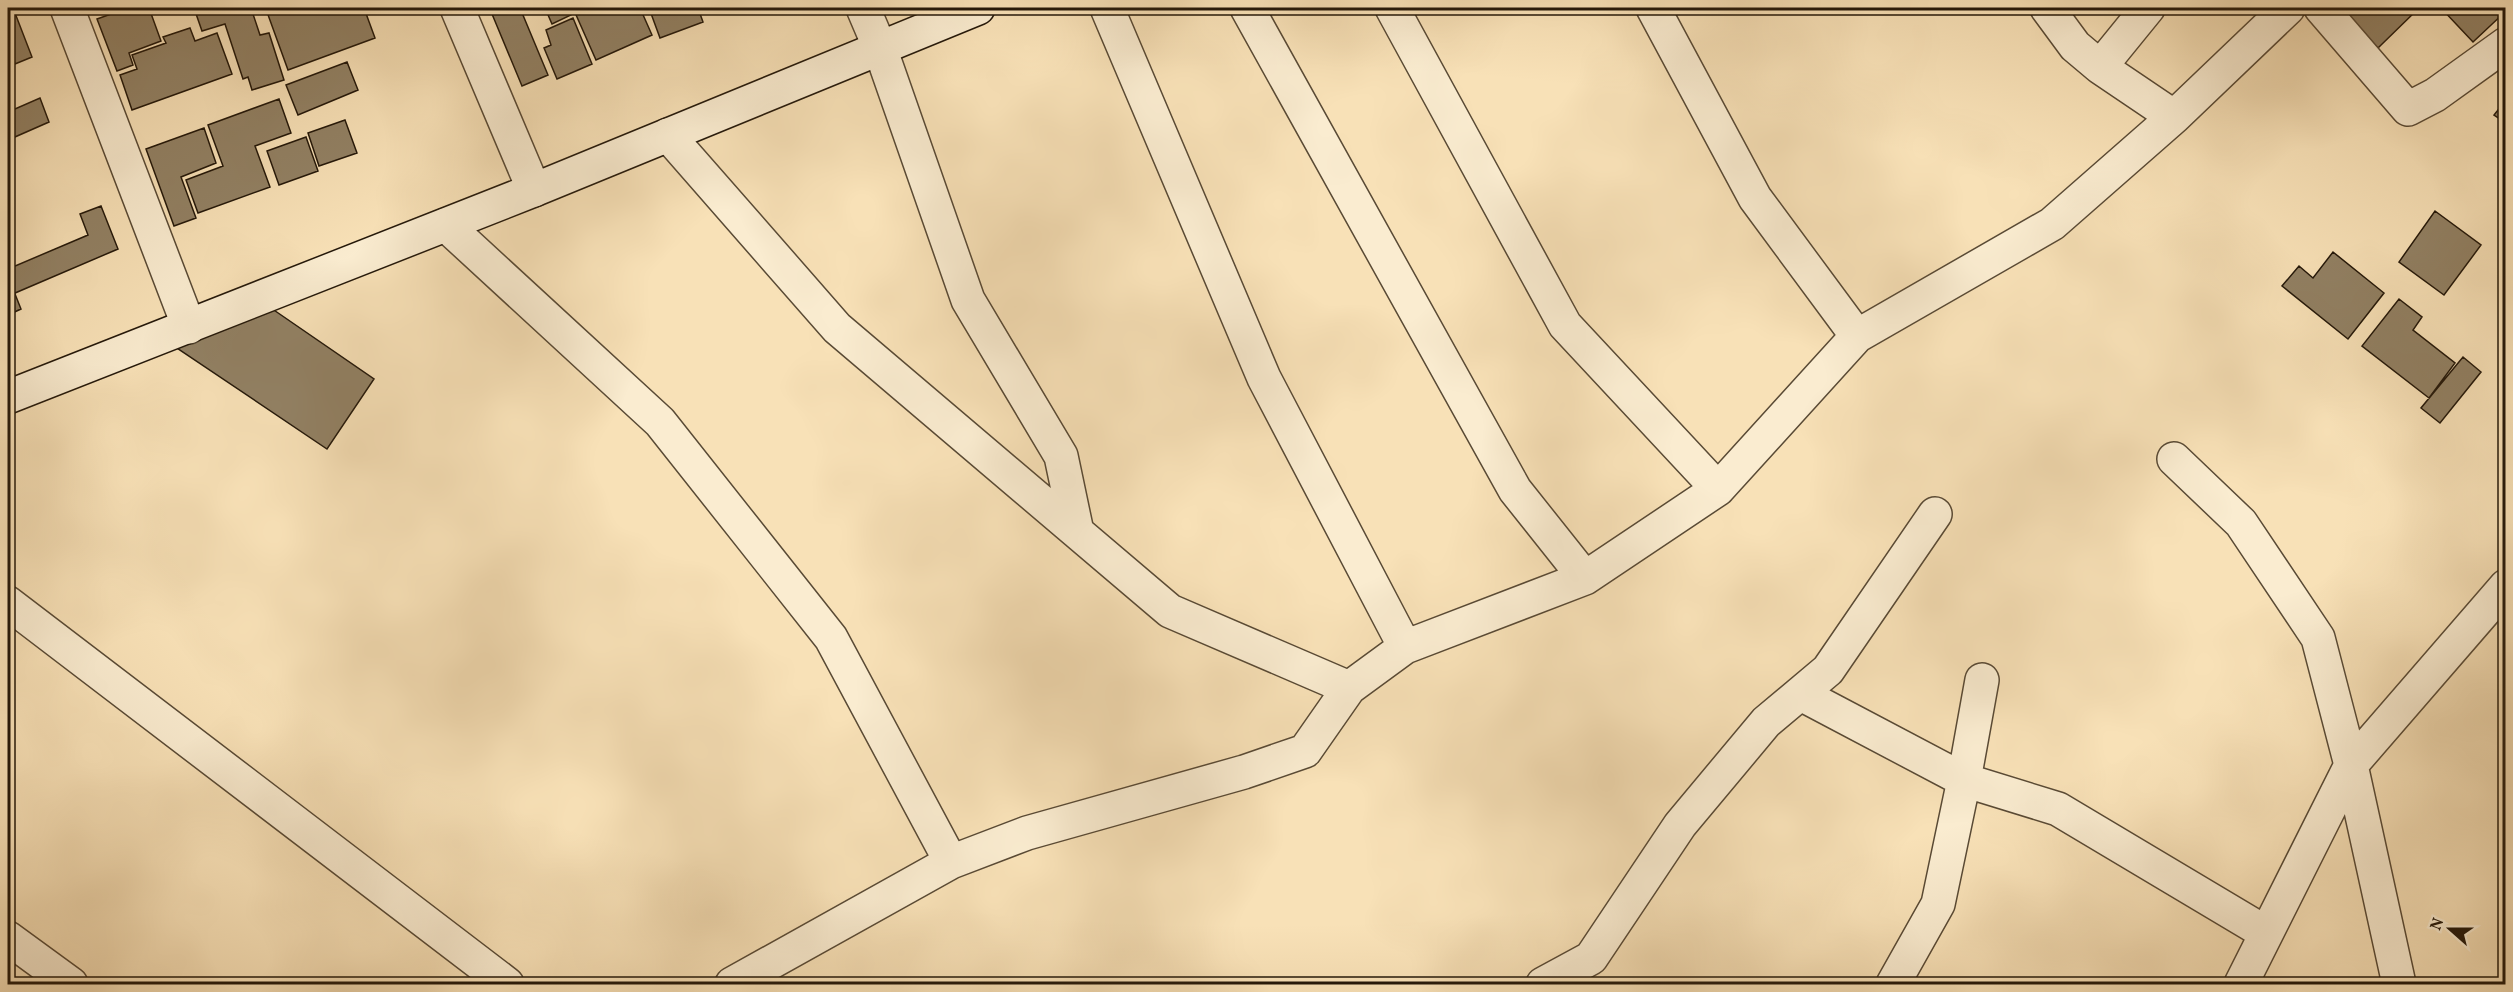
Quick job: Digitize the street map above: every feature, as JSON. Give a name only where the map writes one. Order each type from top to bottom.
[{"type":"street","points":[[67,8],[189,327]]},
{"type":"street","points":[[457,8],[534,190]]},
{"type":"street","points":[[863,8],[880,48],[968,300],[1061,456],[1077,532]]},
{"type":"street","points":[[8,397],[534,190],[978,8]]},
{"type":"street","points":[[1107,8],[1264,378],[1405,647]]},
{"type":"street","points":[[1247,8],[1515,490],[1585,578]]},
{"type":"street","points":[[1392,8],[1565,325],[1718,489]]},
{"type":"street","points":[[1653,8],[1755,198],[1857,336]]},
{"type":"street","points":[[2047,8],[2075,46],[2100,67],[2174,117]]},
{"type":"street","points":[[2100,67],[2148,8]]},
{"type":"street","points":[[732,984],[951,862],[1027,833],[1244,772],[1305,751],[1349,688],[1405,647],[1585,578],[1718,489],[1857,336],[2052,224],[2174,117],[2288,8]]},
{"type":"street","points":[[2321,8],[2408,109],[2435,95],[2505,44]]},
{"type":"street","points":[[668,135],[837,328],[1170,611],[1349,688]]},
{"type":"street","points":[[446,225],[660,422],[831,638],[951,862]]},
{"type":"street","points":[[2174,459],[2241,523],[2318,638],[2351,765],[2399,984]]},
{"type":"street","points":[[1543,984],[1591,958],[1680,825],[1766,722],[1828,670],[1935,514]]},
{"type":"street","points":[[2241,984],[2351,765],[2505,586]]},
{"type":"street","points":[[8,603],[507,984]]},
{"type":"street","points":[[1893,984],[1938,904],[1982,680]]},
{"type":"street","points":[[1801,694],[1964,780],[2058,809],[2266,933]]},
{"type":"street","points":[[8,938],[71,984]]},
{"type":"building","points":[[128,8],[149,8],[161,41],[129,53],[133,65],[117,71],[97,19]]},
{"type":"building","points":[[194,8],[251,8],[260,35],[269,33],[284,80],[252,90],[248,77],[243,79],[225,24],[202,31]]},
{"type":"building","points":[[279,8],[364,8],[375,38],[288,70],[267,12]]},
{"type":"building","points":[[507,8],[520,8],[548,75],[522,86],[492,14]]},
{"type":"building","points":[[529,8],[545,8],[532,14]]},
{"type":"building","points":[[545,8],[568,8],[571,15],[552,24]]},
{"type":"building","points":[[573,8],[640,8],[652,35],[596,60]]},
{"type":"building","points":[[649,8],[698,8],[703,22],[660,38]]},
{"type":"building","points":[[2338,8],[2419,8],[2378,48]]},
{"type":"building","points":[[2441,8],[2506,8],[2506,11],[2473,42]]},
{"type":"building","points":[[15,13],[32,57],[15,64],[8,44],[8,15]]},
{"type":"building","points":[[573,18],[592,64],[557,79],[544,48],[551,45],[546,30]]},
{"type":"building","points":[[190,28],[195,41],[217,33],[232,74],[132,110],[120,75],[137,69],[132,55],[166,43],[163,37]]},
{"type":"building","points":[[347,62],[358,90],[298,115],[286,85]]},
{"type":"building","points":[[40,98],[49,122],[8,140],[8,112]]},
{"type":"building","points":[[279,99],[291,133],[255,146],[270,187],[198,213],[186,180],[223,166],[208,125]]},
{"type":"building","points":[[2506,100],[2506,123],[2494,115]]},
{"type":"building","points":[[345,120],[357,153],[319,166],[308,133]]},
{"type":"building","points":[[204,128],[216,163],[181,177],[196,218],[174,226],[146,149]]},
{"type":"building","points":[[306,137],[318,171],[279,185],[267,151]]},
{"type":"building","points":[[101,206],[118,249],[8,296],[8,269],[88,235],[80,214]]},
{"type":"building","points":[[2435,211],[2481,245],[2444,295],[2399,262]]},
{"type":"building","points":[[2333,252],[2384,293],[2348,339],[2282,286],[2299,266],[2313,278]]},
{"type":"building","points":[[15,294],[21,309],[8,315],[8,297]]},
{"type":"building","points":[[2399,299],[2422,317],[2413,330],[2455,363],[2429,398],[2362,346]]},
{"type":"building","points":[[268,306],[374,379],[327,449],[177,348]]},
{"type":"building","points":[[2463,357],[2481,372],[2440,423],[2421,408]]}]
